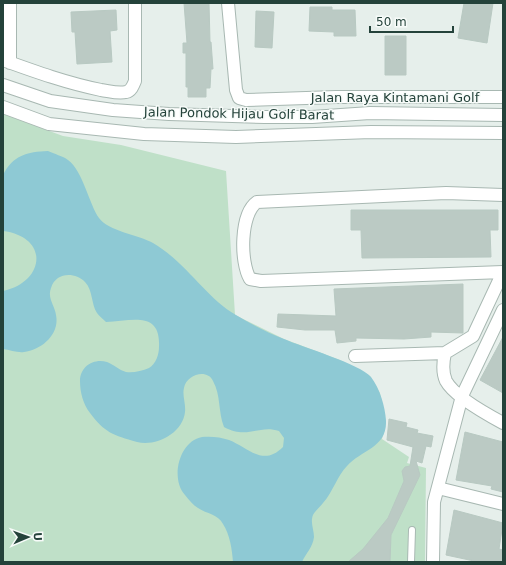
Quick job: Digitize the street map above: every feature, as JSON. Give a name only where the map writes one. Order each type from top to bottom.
[{"type":"street","points":[[10,3],[7,61],[46,77],[119,93],[130,90],[135,81],[135,3]]},
{"type":"street","name":"Jalan Raya Kintamani Golf","points":[[228,3],[236,90],[239,98],[246,100],[358,97],[503,97]]},
{"type":"street","name":"Jalan Pondok Hijau Golf Barat","points":[[3,85],[50,101],[113,110],[169,114],[280,117],[370,113],[503,115]]},
{"type":"street","points":[[49,124],[50,101]]},
{"type":"street","name":"Jalan Pondok Hijau Golf Barat","points":[[3,107],[49,124],[144,134],[236,137],[371,132],[503,133]]},
{"type":"street","points":[[370,113],[371,132]]},
{"type":"street","points":[[355,356],[445,353],[473,336],[503,272],[261,282],[250,279],[245,267],[243,252],[249,214],[253,205],[257,202],[446,193],[503,195]]},
{"type":"street","points":[[433,562],[434,502],[462,396],[503,310]]},
{"type":"street","points":[[445,353],[443,369],[445,379],[449,386],[483,412],[503,423]]},
{"type":"street","points":[[438,488],[503,504]]},
{"type":"lane","points":[[411,562],[412,530]]},
{"type":"green space","points":[[3,114],[63,136],[121,145],[226,171],[235,315],[284,339],[340,360],[370,376],[380,393],[386,422],[382,439],[409,457],[407,463],[426,468],[425,562],[3,562]]},
{"type":"water","points":[[48,151],[61,156],[73,165],[82,179],[95,212],[103,222],[116,230],[147,240],[165,251],[225,308],[278,337],[330,356],[365,372],[371,377],[379,392],[383,404],[386,421],[385,430],[378,443],[353,461],[340,474],[330,494],[314,514],[312,518],[314,534],[313,541],[302,562],[233,562],[229,537],[221,521],[215,516],[194,505],[180,488],[178,480],[179,462],[183,453],[194,440],[202,437],[223,438],[262,456],[276,453],[283,447],[284,438],[279,431],[265,429],[240,432],[232,431],[224,427],[216,386],[210,377],[202,374],[197,375],[192,377],[186,383],[183,394],[185,412],[183,420],[174,432],[167,437],[152,442],[137,442],[110,432],[95,420],[85,406],[82,398],[80,381],[82,372],[88,365],[97,361],[102,361],[126,372],[138,372],[149,368],[154,364],[157,359],[159,347],[158,335],[155,327],[149,322],[133,320],[106,322],[95,309],[88,285],[76,276],[66,275],[57,279],[51,288],[50,295],[57,322],[52,335],[48,340],[31,351],[17,352],[3,349],[3,291],[17,286],[27,279],[34,270],[36,260],[35,250],[29,242],[18,235],[3,231],[3,175],[11,163],[21,156],[34,152]]},
{"type":"building","points":[[184,3],[209,3],[210,42],[213,69],[211,69],[210,88],[206,88],[206,97],[188,97],[188,87],[186,87],[186,53],[183,53],[183,43],[187,43]]},
{"type":"building","points":[[464,3],[493,3],[487,43],[458,38]]},
{"type":"building","points":[[310,7],[332,7],[332,10],[355,10],[356,36],[334,36],[334,32],[309,31]]},
{"type":"building","points":[[116,10],[117,30],[110,31],[112,62],[77,64],[75,32],[72,32],[71,12]]},
{"type":"building","points":[[256,11],[274,12],[272,48],[255,47]]},
{"type":"building","points":[[385,36],[406,36],[406,75],[385,75]]},
{"type":"building","points":[[351,210],[498,210],[498,230],[490,230],[491,257],[362,258],[361,230],[351,230]]},
{"type":"building","points":[[463,284],[463,333],[431,332],[431,337],[404,339],[356,338],[356,341],[337,343],[335,330],[305,330],[277,327],[278,314],[336,316],[334,289]]},
{"type":"building","points":[[503,337],[503,393],[480,380]]},
{"type":"building","points":[[389,419],[407,423],[406,427],[418,430],[417,433],[433,436],[431,447],[426,446],[422,463],[416,461],[420,475],[391,535],[390,562],[348,562],[363,549],[388,518],[404,481],[402,471],[405,467],[410,466],[413,447],[387,440]]},
{"type":"building","points":[[465,432],[503,442],[503,492],[491,489],[492,486],[456,480]]},
{"type":"building","points":[[454,510],[503,523],[499,549],[503,550],[503,562],[474,562],[446,555]]}]
